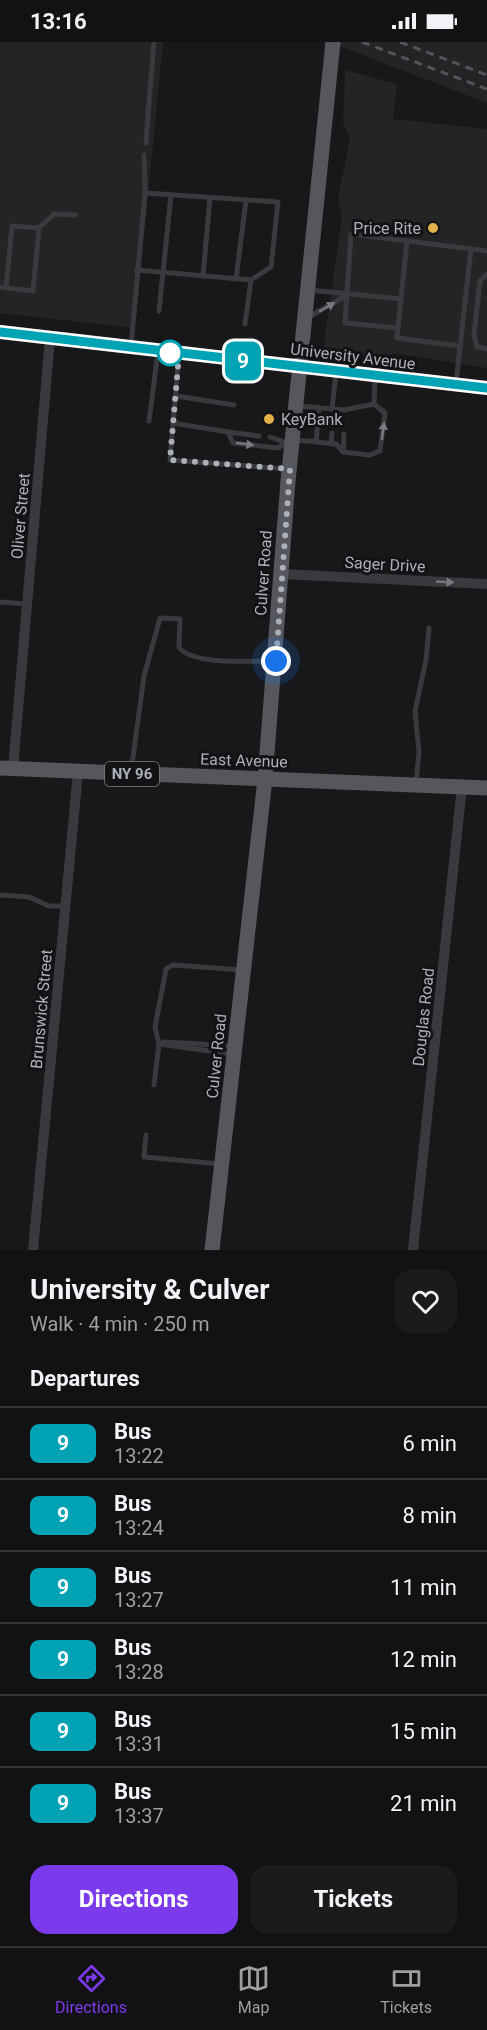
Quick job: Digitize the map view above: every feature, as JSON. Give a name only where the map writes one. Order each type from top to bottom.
[{"type":"main road","name":"Culver Road","points":[[212,1250],[265,779],[290,469],[289,441],[297,406],[333,42]]},
{"type":"main road","name":"University Avenue","points":[[0,332],[487,388]]},
{"type":"main road","name":"East Avenue","points":[[7,768],[487,788]]},
{"type":"street","name":"Oliver Street","points":[[7,768],[27,604],[50,338]]},
{"type":"street","name":"Sager Drive","points":[[281,574],[487,583]]},
{"type":"street","name":"Brunswick Street","points":[[33,1250],[78,772]]},
{"type":"street","name":"Douglas Road","points":[[413,1250],[462,786]]},
{"type":"lane","points":[[146,143],[154,42]]},
{"type":"lane","points":[[131,348],[145,193],[144,155]]},
{"type":"lane","points":[[137,270],[251,280],[271,267],[278,202],[145,193]]},
{"type":"lane","points":[[159,312],[171,195]]},
{"type":"lane","points":[[203,276],[210,198]]},
{"type":"lane","points":[[236,279],[246,200]]},
{"type":"lane","points":[[39,228],[12,226],[3,288],[33,291],[39,228],[54,214],[76,215]]},
{"type":"lane","points":[[398,328],[345,323],[351,234],[487,251]]},
{"type":"lane","points":[[407,241],[397,338],[460,346]]},
{"type":"lane","points":[[456,384],[471,249]]},
{"type":"lane","points":[[487,274],[480,281],[474,335],[477,347],[487,349]]},
{"type":"lane","points":[[245,324],[251,280]]},
{"type":"lane","points":[[309,290],[401,299]]},
{"type":"lane","points":[[306,318],[347,294]]},
{"type":"lane","points":[[149,421],[158,351]]},
{"type":"lane","points":[[179,354],[170,460],[290,469]]},
{"type":"lane","points":[[334,411],[337,370]]},
{"type":"lane","points":[[374,404],[375,375]]},
{"type":"lane","points":[[176,396],[234,405]]},
{"type":"lane","points":[[297,406],[334,411],[374,404]]},
{"type":"lane","points":[[270,437],[289,441],[336,444],[343,452],[370,455],[380,451],[385,413],[374,404]]},
{"type":"lane","points":[[316,442],[319,408]]},
{"type":"lane","points":[[345,417],[346,410]]},
{"type":"lane","points":[[173,423],[259,436]]},
{"type":"lane","points":[[228,432],[233,442],[278,448],[289,441]]},
{"type":"lane","points":[[331,444],[332,433]]},
{"type":"lane","points":[[343,452],[344,434]]},
{"type":"lane","points":[[0,602],[27,604]]},
{"type":"lane","points":[[131,774],[144,676],[160,618],[180,619],[179,647],[184,653],[209,659],[276,661]]},
{"type":"lane","points":[[416,786],[419,752],[416,711],[426,660],[429,628]]},
{"type":"lane","points":[[0,895],[29,897],[49,906],[66,906]]},
{"type":"lane","points":[[154,1085],[159,1044],[155,1027],[166,969],[173,965],[243,970]]},
{"type":"lane","points":[[159,1044],[234,1050]]},
{"type":"lane","points":[[146,1135],[144,1156],[222,1164]]},
{"type":"shaded area","points":[[0,42],[163,42],[135,328],[0,313]]},
{"type":"shaded area","points":[[329,42],[487,42],[487,103],[399,69]]},
{"type":"shaded area","points":[[345,70],[397,84],[393,119],[487,129],[487,368],[393,353],[392,360],[323,351],[342,217],[338,198],[350,139],[343,123]]},
{"type":"railway","points":[[362,42],[487,89]]},
{"type":"railway","points":[[400,42],[487,75]]},
{"type":"bus line","name":"9","points":[[0,332],[487,388]]},
{"type":"place","name":"Price Rite","points":[[433,228]]},
{"type":"place","name":"KeyBank","points":[[269,419]]},
{"type":"route","points":[[170,353],[179,354],[170,460],[290,469],[276,661]]}]
